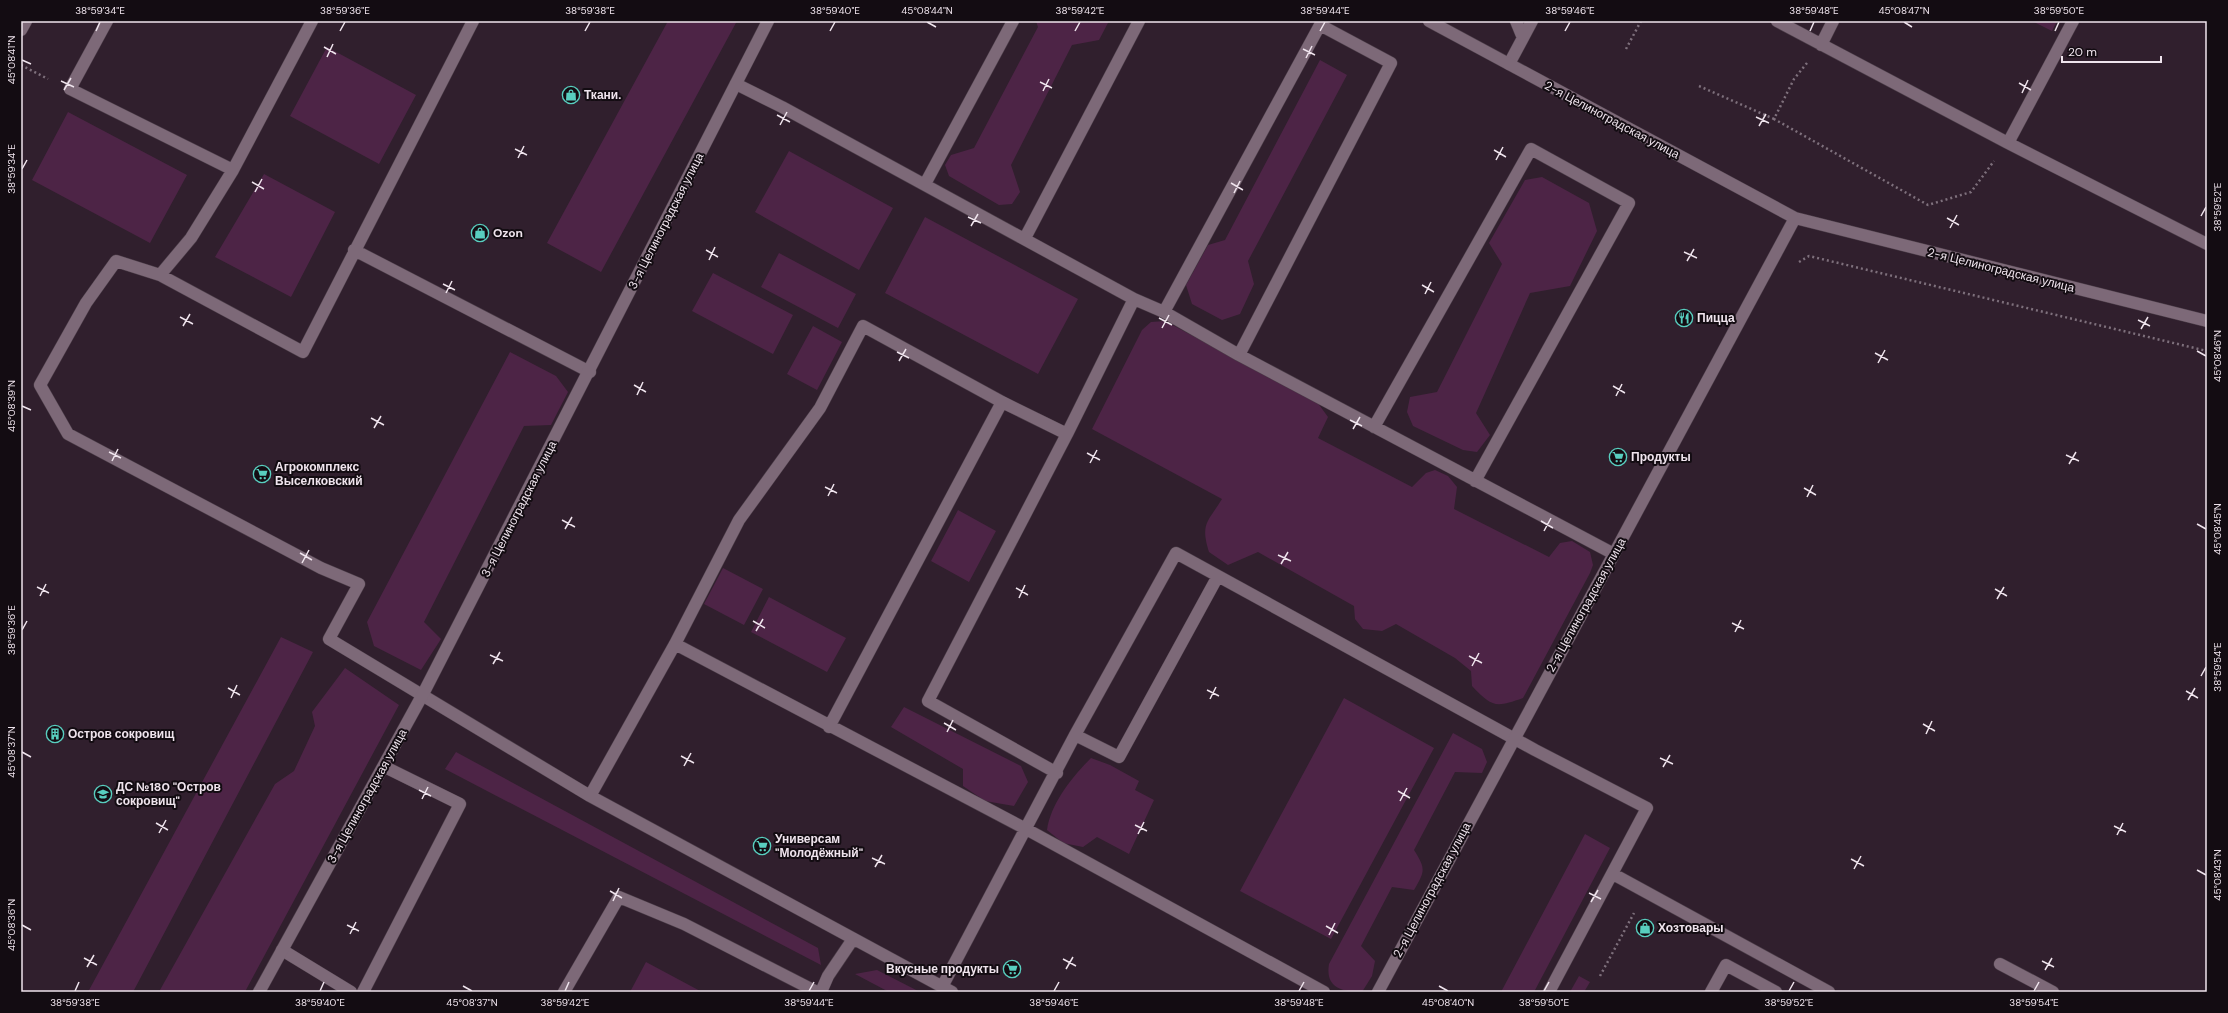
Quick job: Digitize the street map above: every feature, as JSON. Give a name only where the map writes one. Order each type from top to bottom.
[{"type":"street","points":[[21,30],[26,21]]},
{"type":"street","points":[[107,21],[70,89],[233,170]]},
{"type":"street","points":[[160,275],[191,238],[233,170],[312,21]]},
{"type":"street","points":[[473,21],[354,250],[303,352],[160,275],[116,261],[86,303],[40,385],[68,434],[321,568],[359,584],[329,639],[423,694],[590,796],[947,990],[1026,829],[1057,773],[1075,735],[1176,553],[1514,738],[1647,808],[1550,992]]},
{"type":"street","name":"3-я Целиноградская улица","points":[[259,992],[385,766],[423,694],[590,372],[768,21]]},
{"type":"street","points":[[925,184],[1013,21]]},
{"type":"street","points":[[1026,238],[1139,21]]},
{"type":"street","name":"2-я Целиноградская улица","points":[[1429,21],[1796,218],[2207,321]]},
{"type":"street","points":[[1516,21],[1523,38]]},
{"type":"street","points":[[1509,64],[1532,21]]},
{"type":"street","points":[[1777,21],[2008,143],[2207,244]]},
{"type":"street","points":[[1821,45],[1833,21]]},
{"type":"street","points":[[2008,143],[2073,21]]},
{"type":"street","points":[[1164,312],[1320,25],[1391,63],[1239,355]]},
{"type":"street","points":[[736,84],[782,107],[1026,238],[1134,299],[1164,312],[1239,355],[1614,554]]},
{"type":"street","points":[[1374,427],[1531,149],[1629,203],[1475,481]]},
{"type":"street","name":"2-я Целиноградская улица","points":[[1378,992],[1796,218]]},
{"type":"street","points":[[354,250],[590,372]]},
{"type":"street","points":[[1057,773],[928,701],[1067,434],[1134,299]]},
{"type":"street","points":[[590,796],[675,644],[739,520],[820,408],[863,326],[1002,402],[1067,434]]},
{"type":"street","points":[[830,726],[1002,402]]},
{"type":"street","points":[[1075,735],[1118,758],[1218,576]]},
{"type":"street","points":[[675,644],[1026,829],[1324,992]]},
{"type":"street","points":[[363,992],[460,804],[385,766]]},
{"type":"street","points":[[1612,874],[1829,992]]},
{"type":"street","points":[[564,992],[619,897],[684,924],[817,992]]},
{"type":"street","points":[[821,992],[828,976],[853,939]]},
{"type":"street","points":[[282,950],[351,992]]},
{"type":"street","points":[[2000,964],[2053,992]]},
{"type":"street","points":[[1712,992],[1726,966],[1776,992]]},
{"type":"path","points":[[1626,48],[1641,21]]},
{"type":"path","points":[[1774,120],[1794,79],[1821,45]]},
{"type":"path","points":[[21,65],[70,89]]},
{"type":"path","points":[[1699,86],[1774,120],[1928,204],[1971,192],[2008,143]]},
{"type":"path","points":[[1795,264],[1809,256],[2207,351]]},
{"type":"path","points":[[1600,976],[1637,908]]},
{"type":"shaded area","points":[[668,21],[737,21],[601,272],[547,243]]},
{"type":"shaded area","points":[[1036,21],[1109,21],[1099,40],[1072,45],[1011,165],[1020,192],[1012,204],[999,205],[949,176],[945,165],[951,155],[974,148],[1038,27]]},
{"type":"shaded area","points":[[2032,21],[2057,21],[2052,31]]},
{"type":"shaded area","points":[[327,47],[416,95],[379,164],[290,116]]},
{"type":"shaded area","points":[[1320,60],[1347,75],[1248,261],[1254,284],[1240,314],[1222,320],[1192,304],[1186,285],[1208,245],[1225,240]]},
{"type":"shaded area","points":[[68,112],[187,175],[150,243],[32,180]]},
{"type":"shaded area","points":[[789,151],[893,208],[859,270],[755,212]]},
{"type":"shaded area","points":[[264,174],[335,212],[291,297],[215,257]]},
{"type":"shaded area","points":[[1542,177],[1589,203],[1597,231],[1570,286],[1530,293],[1476,413],[1490,435],[1477,452],[1463,450],[1413,426],[1407,412],[1410,397],[1437,392],[1502,264],[1489,243],[1525,180]]},
{"type":"shaded area","points":[[925,217],[1078,299],[1038,374],[885,293]]},
{"type":"shaded area","points":[[779,253],[856,294],[838,328],[761,287]]},
{"type":"shaded area","points":[[713,273],[793,315],[773,354],[692,311]]},
{"type":"shaded area","points":[[1165,321],[1317,402],[1328,417],[1318,438],[1412,487],[1426,473],[1435,470],[1448,476],[1457,487],[1454,509],[1549,557],[1560,543],[1572,541],[1590,552],[1593,565],[1590,573],[1523,698],[1500,704],[1490,702],[1472,686],[1471,671],[1455,658],[1396,624],[1382,631],[1363,629],[1355,619],[1354,606],[1258,552],[1228,565],[1209,552],[1205,535],[1205,529],[1209,518],[1222,499],[1092,429],[1142,330],[1151,322]]},
{"type":"shaded area","points":[[813,326],[842,342],[817,390],[787,374]]},
{"type":"shaded area","points":[[510,352],[556,376],[568,392],[551,425],[524,426],[424,622],[441,639],[421,670],[374,646],[367,622]]},
{"type":"shaded area","points":[[958,510],[996,531],[969,582],[931,561]]},
{"type":"shaded area","points":[[723,568],[763,589],[744,625],[704,604]]},
{"type":"shaded area","points":[[769,597],[846,638],[827,672],[751,632]]},
{"type":"shaded area","points":[[281,637],[313,652],[133,992],[88,992]]},
{"type":"shaded area","points":[[345,668],[399,705],[245,992],[161,992],[160,990],[275,784],[294,771],[315,726],[312,712]]},
{"type":"shaded area","points":[[1344,698],[1434,748],[1331,939],[1240,891]]},
{"type":"shaded area","points":[[904,707],[1021,766],[1028,782],[1014,806],[985,801],[963,786],[963,769],[891,727]]},
{"type":"shaded area","points":[[1453,733],[1482,749],[1487,762],[1482,773],[1455,772],[1414,850],[1421,862],[1423,870],[1418,884],[1414,890],[1392,887],[1361,946],[1375,961],[1372,976],[1362,992],[1348,991],[1336,987],[1332,983],[1328,972],[1329,964]]},
{"type":"shaded area","points":[[456,752],[818,948],[821,965],[445,769]]},
{"type":"shaded area","points":[[1091,758],[1110,765],[1139,781],[1135,790],[1154,800],[1129,854],[1097,837],[1083,847],[1063,843],[1047,830],[1053,810],[1063,791]]},
{"type":"shaded area","points":[[1585,834],[1610,848],[1534,992],[1501,992]]},
{"type":"shaded area","points":[[646,962],[702,992],[630,992]]},
{"type":"shaded area","points":[[877,970],[920,992],[889,992],[855,974]]},
{"type":"shaded area","points":[[1579,976],[1590,982],[1584,992],[1570,992]]},
{"type":"place","name":"Ткани.","points":[[571,95]]},
{"type":"place","name":"Ozon","points":[[480,233]]},
{"type":"place","name":"Пицца","points":[[1684,318]]},
{"type":"place","name":"Продукты","points":[[1618,457]]},
{"type":"place","name":"Агрокомплекс Выселковский","points":[[262,474]]},
{"type":"place","name":"Остров сокровищ","points":[[55,734]]},
{"type":"place","name":"ДС №180 \"Остров сокровищ\"","points":[[103,794]]},
{"type":"place","name":"Универсам \"Молодёжный\"","points":[[762,846]]},
{"type":"place","name":"Хозтовары","points":[[1645,928]]},
{"type":"place","name":"Вкусные продукты","points":[[1012,969]]}]
